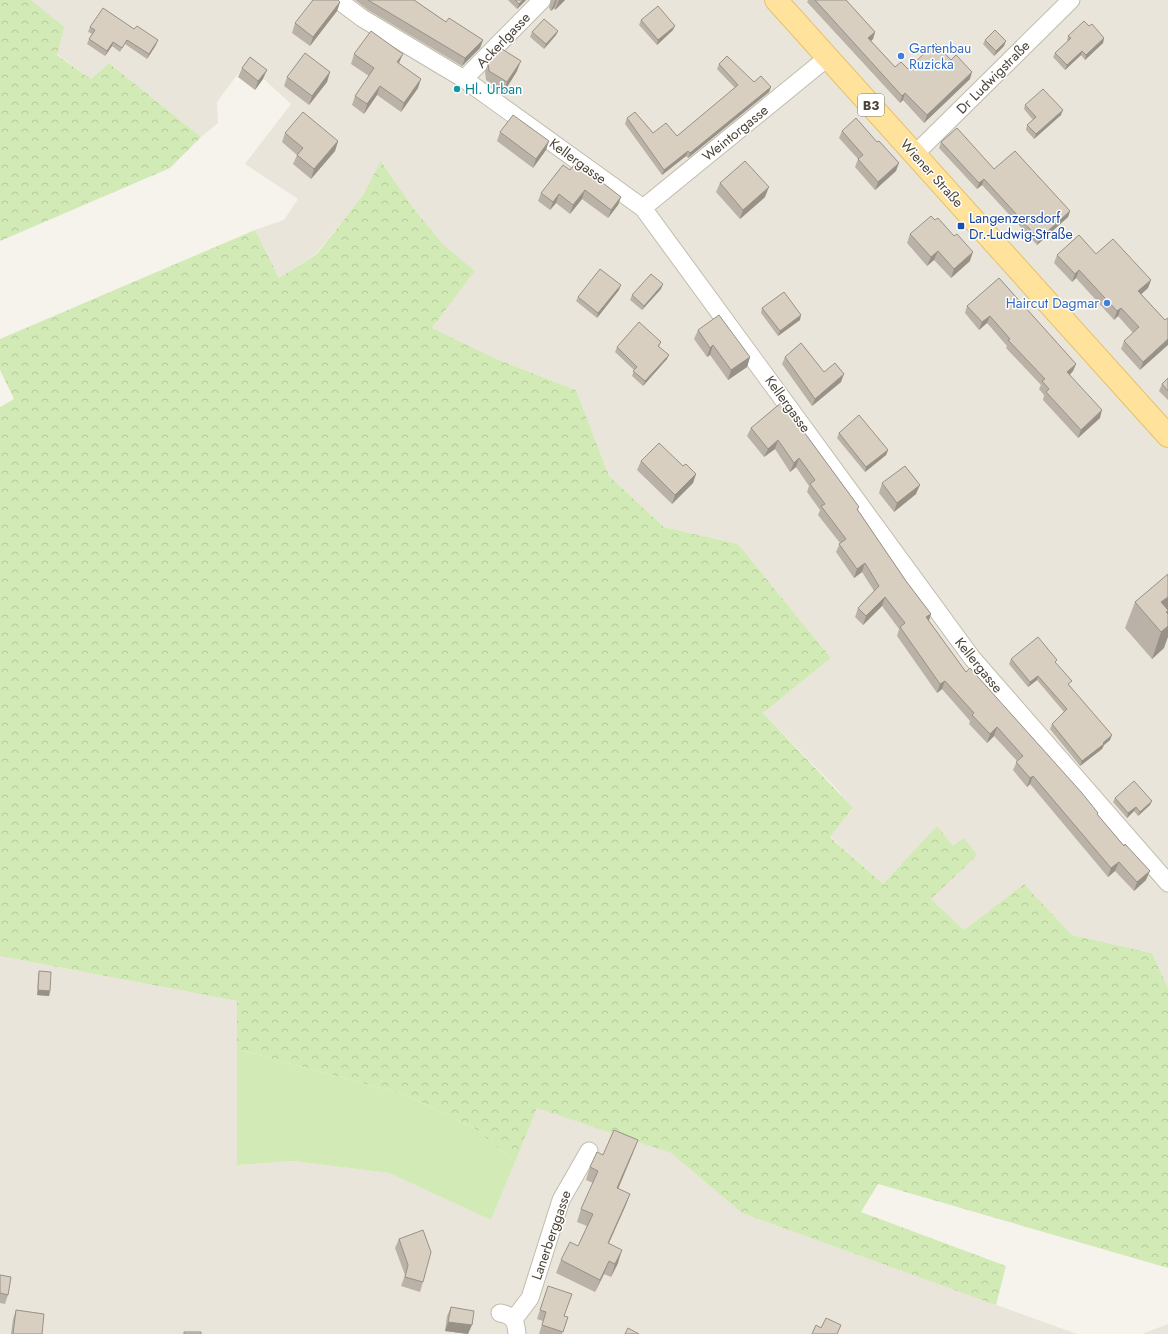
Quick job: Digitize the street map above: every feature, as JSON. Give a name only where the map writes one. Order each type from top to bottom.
[{"type":"main road","name":"Wiener Straße","points":[[776,0],[1168,436]]},
{"type":"street","name":"Kellergasse","points":[[338,0],[362,18],[464,79],[643,208],[972,658],[1168,883]]},
{"type":"street","name":"Ackerlgasse","points":[[464,79],[542,0]]},
{"type":"street","name":"Dr Ludwigstraße","points":[[915,154],[1071,0]]},
{"type":"street","name":"Weintorgasse","points":[[643,208],[827,58]]},
{"type":"street","name":"Lanerberggasse","points":[[510,1322],[530,1298],[561,1200],[589,1151]]},
{"type":"shaded area","points":[[31,0],[1168,0],[1168,988],[1152,953],[1072,935],[1024,884],[964,930],[931,899],[953,847],[937,827],[883,884],[830,836],[853,809],[835,787],[763,713],[831,658],[738,544],[664,527],[609,476],[576,390],[494,358],[432,328],[475,271],[443,244],[414,209],[382,162],[363,195],[316,254],[279,278],[255,230],[284,220],[298,199],[245,164],[291,104],[246,63],[217,102],[218,123],[201,137],[109,63],[91,79],[57,54]]},
{"type":"shaded area","points":[[0,956],[237,1001],[237,1165],[293,1161],[389,1173],[491,1220],[538,1105],[671,1153],[742,1213],[1077,1334],[0,1334]]},
{"type":"shaded area","points":[[1168,1324],[1168,1334],[1142,1334]]},
{"type":"green space","points":[[0,0],[31,0],[64,27],[57,55],[91,79],[109,63],[201,137],[170,168],[0,241]]},
{"type":"green space","points":[[381,161],[414,209],[443,244],[475,271],[432,328],[494,358],[576,390],[609,476],[664,527],[738,544],[831,658],[763,713],[853,808],[830,837],[883,884],[937,826],[953,846],[964,838],[977,855],[931,899],[964,930],[1024,884],[1072,935],[1152,953],[1168,988],[1168,1268],[878,1184],[861,1212],[1006,1266],[996,1305],[742,1213],[671,1153],[537,1108],[515,1162],[474,1128],[406,1095],[237,1049],[237,1001],[0,956],[0,407],[14,399],[0,370],[0,339],[255,230],[279,278],[317,254],[363,195]]},
{"type":"green space","points":[[237,1049],[406,1095],[474,1128],[515,1162],[491,1220],[389,1173],[293,1161],[237,1165]]},
{"type":"building","points":[[313,0],[338,0],[340,2],[313,37],[295,23]]},
{"type":"building","points":[[368,0],[414,0],[446,22],[449,18],[483,40],[465,58]]},
{"type":"building","points":[[515,0],[523,0],[519,4]]},
{"type":"building","points":[[815,0],[846,0],[875,32],[868,38],[895,67],[901,62],[908,69],[935,43],[951,60],[956,55],[972,72],[927,115],[905,93],[902,96]]},
{"type":"building","points":[[658,6],[675,26],[658,40],[641,20]]},
{"type":"building","points":[[103,8],[134,29],[137,26],[158,40],[149,54],[127,40],[122,48],[113,42],[107,51],[89,39],[95,30],[90,27]]},
{"type":"building","points":[[544,19],[558,31],[546,44],[532,32]]},
{"type":"building","points":[[1084,21],[1089,26],[1092,24],[1104,38],[1086,55],[1082,51],[1067,65],[1055,53],[1071,38],[1068,36]]},
{"type":"building","points":[[995,30],[1006,41],[996,51],[985,40]]},
{"type":"building","points":[[371,31],[403,54],[397,62],[421,79],[404,103],[380,86],[367,104],[355,96],[374,68],[354,54]]},
{"type":"building","points":[[502,49],[521,61],[507,82],[489,71],[488,63]]},
{"type":"building","points":[[305,53],[330,72],[312,96],[287,77]]},
{"type":"building","points":[[727,56],[754,82],[761,76],[771,87],[690,153],[688,151],[664,170],[627,118],[635,112],[653,133],[666,123],[677,136],[738,85],[719,64]]},
{"type":"building","points":[[250,57],[267,70],[258,81],[242,68]]},
{"type":"building","points":[[1043,89],[1063,110],[1036,134],[1027,125],[1036,117],[1025,105]]},
{"type":"building","points":[[303,112],[338,141],[314,169],[297,155],[303,148],[285,133]]},
{"type":"building","points":[[513,115],[549,141],[536,159],[500,132]]},
{"type":"building","points":[[856,118],[877,142],[879,141],[899,163],[878,182],[858,159],[863,155],[842,131]]},
{"type":"building","points":[[957,128],[994,169],[1015,151],[1070,211],[1039,239],[984,179],[979,183],[941,142]]},
{"type":"building","points":[[745,161],[769,187],[743,210],[720,183]]},
{"type":"building","points":[[576,162],[621,197],[611,210],[585,190],[573,205],[559,194],[553,202],[541,193],[563,165],[570,170]]},
{"type":"building","points":[[931,216],[935,220],[938,218],[954,236],[957,234],[973,252],[954,269],[938,251],[931,257],[910,234]]},
{"type":"building","points":[[1079,235],[1096,254],[1113,239],[1151,280],[1138,291],[1165,320],[1168,318],[1168,339],[1143,362],[1124,341],[1139,327],[1121,308],[1117,311],[1079,270],[1075,274],[1057,255]]},
{"type":"building","points":[[600,269],[621,285],[598,313],[578,297]]},
{"type":"building","points":[[651,274],[663,284],[644,306],[632,295]]},
{"type":"building","points":[[999,278],[1076,364],[1067,372],[1102,410],[1081,430],[1046,392],[1049,389],[1042,381],[1045,379],[1008,340],[1010,339],[990,316],[982,322],[967,306]]},
{"type":"building","points":[[784,292],[801,315],[780,331],[762,308]]},
{"type":"building","points":[[719,315],[750,357],[731,370],[713,345],[710,348],[698,330]]},
{"type":"building","points":[[639,322],[661,342],[658,346],[669,355],[645,381],[633,371],[637,367],[617,347]]},
{"type":"building","points":[[801,343],[824,372],[835,363],[844,374],[815,399],[785,357]]},
{"type":"building","points":[[1168,378],[1168,391],[1162,384]]},
{"type":"building","points":[[782,402],[859,507],[857,509],[906,581],[931,614],[926,617],[966,672],[970,668],[1082,793],[1098,813],[1097,814],[1124,846],[1125,844],[1150,871],[1137,882],[1119,862],[1111,868],[1033,776],[1030,778],[1016,762],[1023,756],[997,727],[990,734],[972,715],[974,713],[945,681],[940,684],[900,627],[905,623],[885,597],[866,616],[858,608],[879,586],[865,563],[857,569],[839,544],[846,539],[821,506],[825,504],[810,484],[815,480],[799,458],[794,463],[778,440],[768,449],[751,428]]},
{"type":"building","points":[[859,415],[888,450],[866,467],[839,433]]},
{"type":"building","points":[[659,443],[683,466],[686,464],[696,474],[675,495],[641,461]]},
{"type":"building","points":[[905,466],[920,485],[897,503],[882,483]]},
{"type":"building","points":[[1168,574],[1168,597],[1161,602],[1168,610],[1166,612],[1168,614],[1168,626],[1161,632],[1135,602]]},
{"type":"building","points":[[1038,637],[1057,660],[1055,662],[1072,681],[1068,684],[1112,735],[1103,743],[1104,744],[1082,761],[1052,724],[1067,709],[1038,676],[1030,682],[1011,659]]},
{"type":"building","points":[[1134,781],[1152,801],[1140,812],[1136,807],[1128,813],[1115,798]]},
{"type":"building","points":[[39,971],[51,972],[50,991],[38,990]]},
{"type":"building","points":[[614,1130],[638,1140],[617,1188],[630,1194],[608,1243],[622,1250],[615,1264],[609,1261],[600,1280],[561,1260],[570,1242],[578,1246],[593,1214],[581,1209],[598,1171],[590,1167],[597,1152],[603,1155]]},
{"type":"building","points":[[423,1230],[431,1252],[423,1282],[405,1277],[408,1265],[399,1239]]},
{"type":"building","points":[[0,1275],[11,1277],[8,1295],[0,1293]]},
{"type":"building","points":[[548,1286],[572,1294],[564,1316],[568,1317],[563,1332],[542,1325],[546,1312],[540,1310]]},
{"type":"building","points":[[451,1307],[474,1311],[472,1325],[448,1322]]},
{"type":"building","points":[[16,1310],[44,1314],[42,1334],[13,1334]]},
{"type":"building","points":[[826,1318],[841,1325],[837,1334],[812,1334],[816,1325],[821,1328]]},
{"type":"building","points":[[628,1328],[639,1334],[625,1334]]},
{"type":"building","points":[[184,1332],[201,1332],[201,1334],[184,1334]]},
{"type":"place","name":"Gartenbau Ruzicka","points":[[901,56]]},
{"type":"place","name":"Hl. Urban","points":[[457,89]]},
{"type":"place","name":"Langenzersdorf Dr.-Ludwig-Straße","points":[[961,226]]},
{"type":"place","name":"Haircut Dagmar","points":[[1107,303]]}]
